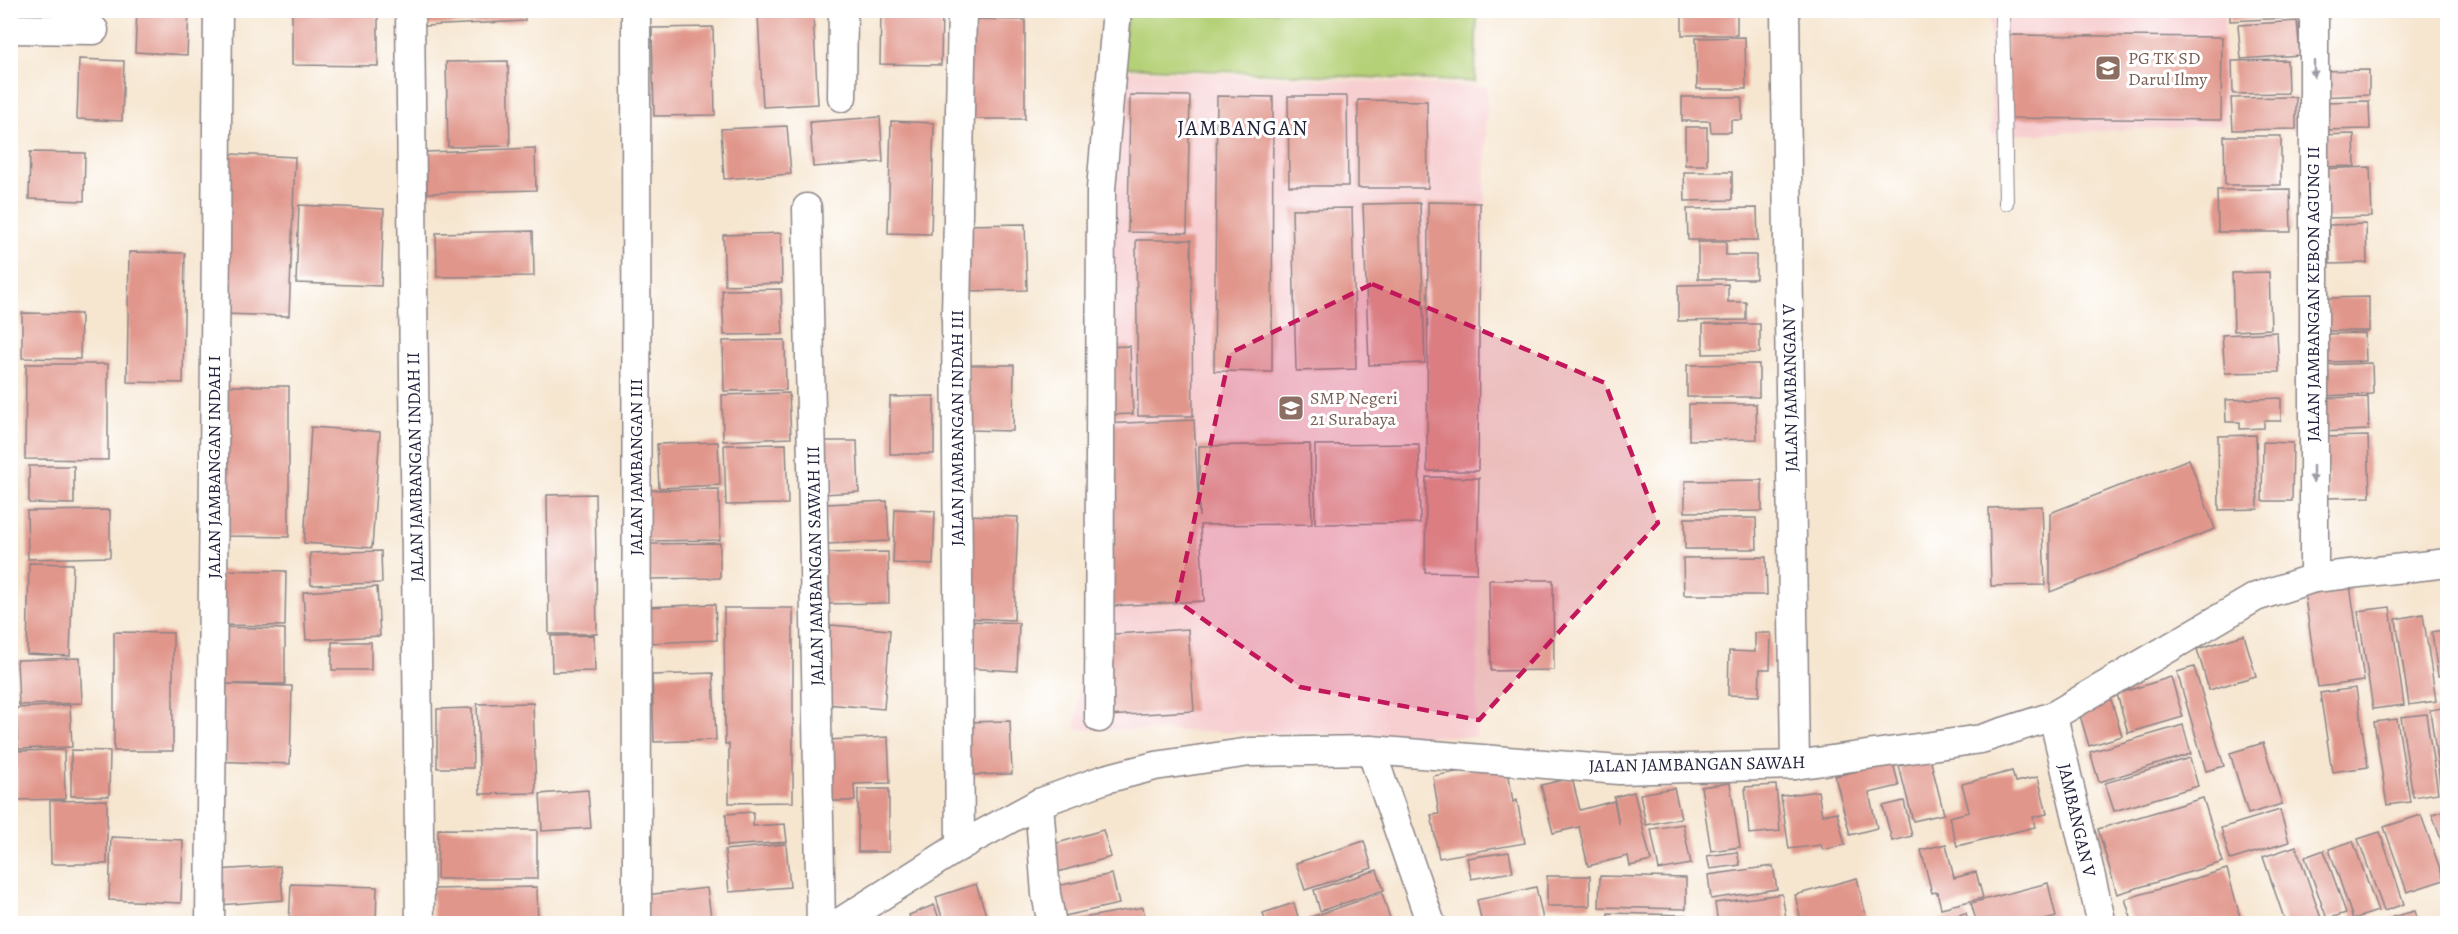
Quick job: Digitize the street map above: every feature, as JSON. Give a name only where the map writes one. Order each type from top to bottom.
[{"type":"street","name":"JALAN JAMBANGAN INDAH I","points":[[210,924],[218,10]]},
{"type":"street","name":"JALAN JAMBANGAN INDAH II","points":[[410,10],[420,924]]},
{"type":"street","name":"JALAN JAMBANGAN III","points":[[636,10],[637,924]]},
{"type":"street","points":[[842,97],[843,10]]},
{"type":"street","name":"JALAN JAMBANGAN INDAH III","points":[[960,846],[956,316],[962,10]]},
{"type":"street","points":[[1099,718],[1101,189],[1117,10]]},
{"type":"street","name":"JALAN JAMBANGAN V","points":[[1785,10],[1795,765]]},
{"type":"street","name":"JALAN JAMBANGAN KEBON AGUNG II","points":[[2314,10],[2314,578]]},
{"type":"street","points":[[16,21],[94,30]]},
{"type":"street","name":"JALAN JAMBANGAN SAWAH III","points":[[807,208],[822,924]]},
{"type":"street","name":"JALAN JAMBANGAN SAWAH","points":[[837,924],[960,846],[1039,803],[1105,779],[1155,766],[1250,752],[1371,750],[1619,770],[1795,765],[1981,739],[2053,716],[2256,597],[2314,578],[2448,563]]},
{"type":"street","name":"JAMBANGAN V","points":[[2053,716],[2102,924]]},
{"type":"street","points":[[1371,750],[1431,924]]},
{"type":"street","points":[[1039,803],[1052,924]]},
{"type":"lane","points":[[2002,10],[2006,202]]},
{"type":"highlighted area","points":[[1372,284],[1605,383],[1658,523],[1479,720],[1300,687],[1177,601],[1230,353]]},
{"type":"shaded area","name":"PG TK SD Darul Ilmy","points":[[1990,11],[2224,11],[2226,125],[1992,136]]},
{"type":"shaded area","name":"SMP Negeri 21 Surabaya","points":[[1124,70],[1487,87],[1476,737],[1076,729]]},
{"type":"green space","points":[[1127,11],[1477,11],[1475,82],[1121,67]]},
{"type":"building","points":[[137,10],[189,10],[187,55],[135,52]]},
{"type":"building","points":[[292,10],[378,10],[378,66],[292,65]]},
{"type":"building","points":[[423,10],[524,10],[525,21],[424,26]]},
{"type":"building","points":[[881,10],[942,10],[941,65],[880,64]]},
{"type":"building","points":[[1682,10],[1737,10],[1737,35],[1682,35]]},
{"type":"building","points":[[2230,10],[2289,10],[2289,18],[2230,21]]},
{"type":"building","points":[[813,13],[818,104],[763,107],[758,16]]},
{"type":"building","points":[[968,19],[1025,20],[1025,119],[967,119]]},
{"type":"building","points":[[2297,21],[2300,55],[2241,59],[2238,25]]},
{"type":"building","points":[[713,27],[715,115],[654,116],[652,28]]},
{"type":"building","name":"PG TK SD Darul Ilmy","points":[[2006,35],[2222,37],[2221,120],[2005,118]]},
{"type":"building","points":[[1745,37],[1746,89],[1697,89],[1696,38]]},
{"type":"building","points":[[79,59],[124,61],[122,121],[77,119]]},
{"type":"building","points":[[2287,60],[2288,93],[2233,94],[2232,61]]},
{"type":"building","points":[[508,61],[510,146],[448,147],[446,62]]},
{"type":"building","points":[[2369,70],[2369,95],[2316,97],[2315,71]]},
{"type":"building","points":[[1130,95],[1190,96],[1187,233],[1128,232]]},
{"type":"building","points":[[1217,96],[1273,97],[1272,372],[1214,371]]},
{"type":"building","points":[[1288,96],[1347,96],[1348,186],[1289,186]]},
{"type":"building","points":[[1682,97],[1742,97],[1742,120],[1731,120],[1731,132],[1711,132],[1710,121],[1682,121]]},
{"type":"building","points":[[2296,97],[2296,129],[2233,130],[2231,98]]},
{"type":"building","points":[[1358,100],[1427,101],[1428,188],[1358,188]]},
{"type":"building","points":[[2369,101],[2370,129],[2321,130],[2320,102]]},
{"type":"building","points":[[880,117],[883,162],[813,167],[810,122]]},
{"type":"building","points":[[891,121],[934,123],[931,234],[888,233]]},
{"type":"building","points":[[787,126],[791,174],[724,179],[721,129]]},
{"type":"building","points":[[1685,127],[1707,127],[1707,165],[1685,165]]},
{"type":"building","points":[[2354,134],[2355,166],[2320,167],[2319,135]]},
{"type":"building","points":[[2224,136],[2281,136],[2281,185],[2225,185]]},
{"type":"building","points":[[535,148],[536,190],[427,193],[426,152]]},
{"type":"building","points":[[30,152],[85,153],[84,201],[29,199]]},
{"type":"building","points":[[230,154],[295,157],[289,316],[224,314]]},
{"type":"building","points":[[2370,167],[2372,217],[2324,218],[2318,169]]},
{"type":"building","points":[[1684,172],[1732,172],[1732,200],[1685,201]]},
{"type":"building","points":[[2290,189],[2291,232],[2218,232],[2217,190]]},
{"type":"building","points":[[1428,202],[1480,203],[1478,471],[1427,471]]},
{"type":"building","points":[[1420,203],[1425,363],[1369,365],[1363,204]]},
{"type":"building","points":[[299,205],[384,209],[381,286],[296,283]]},
{"type":"building","points":[[1352,208],[1356,369],[1296,371],[1292,209]]},
{"type":"building","points":[[1757,208],[1758,240],[1688,240],[1687,209]]},
{"type":"building","points":[[1025,224],[1027,290],[963,291],[962,225]]},
{"type":"building","points":[[2366,224],[2367,263],[2330,264],[2329,225]]},
{"type":"building","points":[[533,231],[534,276],[437,277],[436,233]]},
{"type":"building","points":[[781,233],[782,283],[725,285],[723,235]]},
{"type":"building","points":[[1136,240],[1191,240],[1193,416],[1138,416]]},
{"type":"building","points":[[1698,242],[1726,242],[1726,255],[1756,255],[1756,279],[1698,279]]},
{"type":"building","points":[[129,252],[185,253],[183,383],[127,382]]},
{"type":"building","points":[[2269,272],[2271,329],[2234,331],[2232,273]]},
{"type":"building","points":[[1728,284],[1728,302],[1746,302],[1746,320],[1678,321],[1678,285]]},
{"type":"building","points":[[781,289],[783,334],[724,335],[722,290]]},
{"type":"building","points":[[2369,297],[2369,331],[2328,331],[2327,298]]},
{"type":"building","points":[[22,313],[81,314],[80,359],[22,358]]},
{"type":"building","points":[[1703,324],[1760,324],[1760,353],[1703,354]]},
{"type":"building","points":[[2277,332],[2279,372],[2225,373],[2222,335]]},
{"type":"building","points":[[2365,333],[2366,361],[2322,362],[2321,334]]},
{"type":"building","points":[[785,340],[786,390],[724,391],[723,341]]},
{"type":"building","points":[[1130,346],[1133,414],[1104,415],[1101,347]]},
{"type":"building","points":[[2372,363],[2373,394],[2318,396],[2317,365]]},
{"type":"building","points":[[26,364],[108,364],[108,460],[25,459]]},
{"type":"building","points":[[1759,364],[1759,397],[1687,397],[1687,365]]},
{"type":"building","points":[[968,365],[1014,365],[1013,431],[968,430]]},
{"type":"building","points":[[224,386],[289,386],[289,537],[223,536]]},
{"type":"building","points":[[789,393],[791,438],[723,441],[722,395]]},
{"type":"building","points":[[934,396],[934,454],[890,454],[890,397]]},
{"type":"building","points":[[2368,397],[2369,430],[2318,432],[2318,398]]},
{"type":"building","points":[[2281,398],[2281,421],[2264,421],[2264,428],[2240,429],[2240,422],[2226,422],[2225,400]]},
{"type":"building","points":[[1689,404],[1756,404],[1757,439],[1689,440]]},
{"type":"building","points":[[1194,420],[1199,517],[1199,446],[1310,444],[1312,524],[1200,525],[1204,601],[1112,606],[1102,424]]},
{"type":"building","points":[[311,427],[380,432],[372,548],[304,543]]},
{"type":"building","points":[[2256,435],[2258,509],[2219,510],[2218,436]]},
{"type":"building","points":[[2368,436],[2370,497],[2328,498],[2326,437]]},
{"type":"building","points":[[821,441],[857,441],[859,492],[823,494]]},
{"type":"building","points":[[718,442],[720,485],[659,488],[657,444]]},
{"type":"building","points":[[2263,442],[2293,443],[2292,501],[2262,501]]},
{"type":"building","points":[[786,444],[788,504],[726,505],[724,445]]},
{"type":"building","points":[[1419,444],[1420,523],[1315,524],[1315,445]]},
{"type":"building","points":[[2189,459],[2215,529],[2050,592],[2050,513]]},
{"type":"building","points":[[29,466],[74,466],[74,504],[29,503]]},
{"type":"building","points":[[1426,477],[1479,478],[1477,573],[1425,572]]},
{"type":"building","points":[[1762,480],[1762,511],[1685,512],[1685,481]]},
{"type":"building","points":[[719,489],[720,540],[647,541],[646,490]]},
{"type":"building","points":[[595,494],[597,634],[549,634],[547,495]]},
{"type":"building","points":[[887,501],[889,541],[828,544],[826,504]]},
{"type":"building","points":[[2042,506],[2045,585],[1991,586],[1989,508]]},
{"type":"building","points":[[895,509],[935,511],[933,565],[893,563]]},
{"type":"building","points":[[110,510],[110,557],[28,559],[27,511]]},
{"type":"building","points":[[967,515],[1018,517],[1014,620],[963,618]]},
{"type":"building","points":[[1685,518],[1756,518],[1757,549],[1685,549]]},
{"type":"building","points":[[720,543],[720,578],[648,579],[647,544]]},
{"type":"building","points":[[381,551],[382,583],[311,585],[310,553]]},
{"type":"building","points":[[888,552],[889,603],[819,604],[818,553]]},
{"type":"building","points":[[1766,557],[1767,595],[1684,595],[1683,558]]},
{"type":"building","points":[[29,563],[73,564],[70,656],[27,654]]},
{"type":"building","points":[[220,570],[286,571],[285,626],[219,625]]},
{"type":"building","points":[[1489,580],[1553,580],[1554,670],[1491,671]]},
{"type":"building","points":[[2350,585],[2364,681],[2318,687],[2304,591]]},
{"type":"building","points":[[377,587],[380,636],[306,640],[303,592]]},
{"type":"building","points":[[715,604],[717,640],[649,643],[647,607]]},
{"type":"building","points":[[2390,607],[2404,705],[2373,709],[2358,611]]},
{"type":"building","points":[[724,608],[793,608],[793,802],[729,803],[729,744],[725,744]]},
{"type":"building","points":[[2423,614],[2436,701],[2409,705],[2396,619]]},
{"type":"building","points":[[967,621],[1019,623],[1017,671],[965,668]]},
{"type":"building","points":[[831,625],[890,630],[884,709],[825,704]]},
{"type":"building","points":[[219,627],[285,629],[285,684],[223,684],[292,686],[290,764],[212,761]]},
{"type":"building","points":[[1188,629],[1194,711],[1107,716],[1101,635]]},
{"type":"building","points":[[2448,629],[2448,675],[2438,676],[2432,632]]},
{"type":"building","points":[[114,632],[173,633],[173,751],[114,751]]},
{"type":"building","points":[[1755,633],[1771,633],[1770,669],[1760,669],[1759,696],[1728,695],[1729,651],[1755,652]]},
{"type":"building","points":[[594,635],[595,671],[552,672],[551,636]]},
{"type":"building","points":[[2244,635],[2256,676],[2209,690],[2197,649]]},
{"type":"building","points":[[332,642],[371,642],[371,670],[332,670]]},
{"type":"building","points":[[80,658],[82,703],[19,705],[17,660]]},
{"type":"building","points":[[2194,667],[2224,766],[2206,771],[2177,672]]},
{"type":"building","points":[[713,673],[716,740],[654,742],[652,675]]},
{"type":"building","points":[[2171,677],[2183,717],[2128,733],[2117,694]]},
{"type":"building","points":[[2356,688],[2368,767],[2332,772],[2320,693]]},
{"type":"building","points":[[2110,696],[2122,736],[2089,746],[2077,705]]},
{"type":"building","points":[[533,703],[536,793],[480,794],[477,704]]},
{"type":"building","points":[[70,705],[72,747],[18,749],[16,708]]},
{"type":"building","points":[[2448,707],[2448,787],[2441,787],[2430,710]]},
{"type":"building","points":[[472,708],[473,768],[437,768],[437,709]]},
{"type":"building","points":[[2426,714],[2438,793],[2413,797],[2401,717]]},
{"type":"building","points":[[2397,719],[2410,802],[2387,805],[2374,722]]},
{"type":"building","points":[[1010,721],[1012,774],[965,775],[963,722]]},
{"type":"building","points":[[2183,725],[2191,754],[2099,782],[2090,752]]},
{"type":"building","points":[[888,737],[890,783],[854,784],[855,801],[829,801],[827,740]]},
{"type":"building","points":[[2263,743],[2282,804],[2248,814],[2230,753]]},
{"type":"building","points":[[64,750],[65,799],[17,800],[16,751]]},
{"type":"building","points":[[71,750],[110,751],[109,796],[71,796]]},
{"type":"building","points":[[1930,758],[1944,814],[1913,821],[1899,766]]},
{"type":"building","points":[[2190,758],[2198,786],[2114,811],[2105,783]]},
{"type":"building","points":[[1507,763],[1513,802],[1517,800],[1525,843],[1439,858],[1431,815],[1439,814],[1433,776]]},
{"type":"building","points":[[1893,763],[1899,786],[1869,793],[1877,828],[1850,835],[1835,776]]},
{"type":"building","points":[[2012,771],[2015,782],[2038,777],[2047,814],[2033,817],[2035,827],[1957,846],[1949,817],[1969,812],[1962,784]]},
{"type":"building","points":[[1572,778],[1580,810],[1614,801],[1619,824],[1614,797],[1634,792],[1651,861],[1630,866],[1628,856],[1588,866],[1579,827],[1553,833],[1541,785]]},
{"type":"building","points":[[1730,783],[1740,847],[1711,851],[1701,787]]},
{"type":"building","points":[[1776,785],[1780,831],[1749,834],[1745,787]]},
{"type":"building","points":[[1674,788],[1681,818],[1646,825],[1640,794]]},
{"type":"building","points":[[858,789],[889,789],[889,852],[858,852]]},
{"type":"building","points":[[588,790],[591,828],[542,831],[540,794]]},
{"type":"building","points":[[1818,791],[1822,815],[1837,812],[1845,845],[1823,850],[1821,845],[1789,849],[1781,796]]},
{"type":"building","points":[[2203,798],[2223,862],[2117,894],[2098,829]]},
{"type":"building","points":[[107,800],[107,864],[51,864],[50,801]]},
{"type":"building","points":[[1904,801],[1912,836],[1892,841],[1883,806]]},
{"type":"building","points":[[2448,809],[2448,857],[2447,857],[2432,814]]},
{"type":"building","points":[[2280,810],[2289,842],[2230,860],[2221,828]]},
{"type":"building","points":[[753,812],[753,826],[785,824],[787,842],[727,846],[726,814]]},
{"type":"building","points":[[2421,815],[2444,880],[2407,892],[2384,827]]},
{"type":"building","points":[[1683,824],[1691,864],[1659,870],[1651,829]]},
{"type":"building","points":[[438,829],[537,830],[537,879],[437,879]]},
{"type":"building","points":[[1103,830],[1111,857],[1054,873],[1047,846]]},
{"type":"building","points":[[2380,832],[2404,904],[2384,911],[2358,839]]},
{"type":"building","points":[[111,837],[183,840],[181,903],[109,900]]},
{"type":"building","points":[[1364,841],[1372,868],[1305,890],[1296,863]]},
{"type":"building","points":[[2353,841],[2378,911],[2353,919],[2329,849]]},
{"type":"building","points":[[786,844],[790,887],[729,892],[725,850]]},
{"type":"building","points":[[1946,844],[1954,878],[1976,872],[1983,898],[1941,908],[1937,892],[1932,893],[1921,850]]},
{"type":"building","points":[[2296,846],[2323,924],[2286,924],[2263,857]]},
{"type":"building","points":[[2324,850],[2346,913],[2327,919],[2305,857]]},
{"type":"building","points":[[1509,852],[1513,872],[1471,879],[1467,858]]},
{"type":"building","points":[[1737,852],[1740,865],[1710,869],[1707,856]]},
{"type":"building","points":[[280,866],[283,900],[220,905],[217,870]]},
{"type":"building","points":[[1773,866],[1777,889],[1711,899],[1708,875]]},
{"type":"building","points":[[2227,869],[2242,924],[2133,924],[2125,899]]},
{"type":"building","points":[[1377,870],[1384,890],[1320,911],[1314,890]]},
{"type":"building","points":[[1112,874],[1119,904],[1055,918],[1048,888]]},
{"type":"building","points":[[1547,876],[1590,876],[1590,906],[1547,906]]},
{"type":"building","points":[[1600,876],[1686,878],[1686,909],[1599,907]]},
{"type":"building","points":[[1857,878],[1867,920],[1852,924],[1802,924],[1795,895]]},
{"type":"building","points":[[2048,883],[2056,917],[2032,924],[1977,924],[1971,903]]},
{"type":"building","points":[[291,884],[377,887],[376,924],[289,924]]},
{"type":"building","points":[[976,884],[989,924],[944,924],[936,897]]},
{"type":"building","points":[[537,887],[538,924],[433,924],[432,889]]},
{"type":"building","points":[[1536,887],[1544,924],[1482,924],[1477,900]]},
{"type":"building","points":[[707,888],[712,924],[648,924],[645,895]]},
{"type":"building","points":[[1382,893],[1391,921],[1384,924],[1310,924],[1308,918]]},
{"type":"building","points":[[1782,894],[1787,924],[1718,924],[1715,903]]},
{"type":"building","points":[[1294,903],[1300,924],[1266,924],[1263,913]]},
{"type":"building","points":[[934,905],[941,924],[912,924],[909,915]]},
{"type":"building","points":[[1143,907],[1146,924],[1061,924],[1061,922]]},
{"type":"building","points":[[2415,911],[2419,924],[2393,924],[2392,917]]},
{"type":"building","points":[[1608,913],[1686,915],[1686,924],[1608,924]]},
{"type":"building","points":[[1966,913],[1969,924],[1939,924],[1938,920]]},
{"type":"place","name":"PG TK SD Darul Ilmy","points":[[2108,68]]},
{"type":"place","name":"SMP Negeri 21 Surabaya","points":[[1291,408]]},
{"type":"district","name":"JAMBANGAN","points":[[1243,128]]}]
